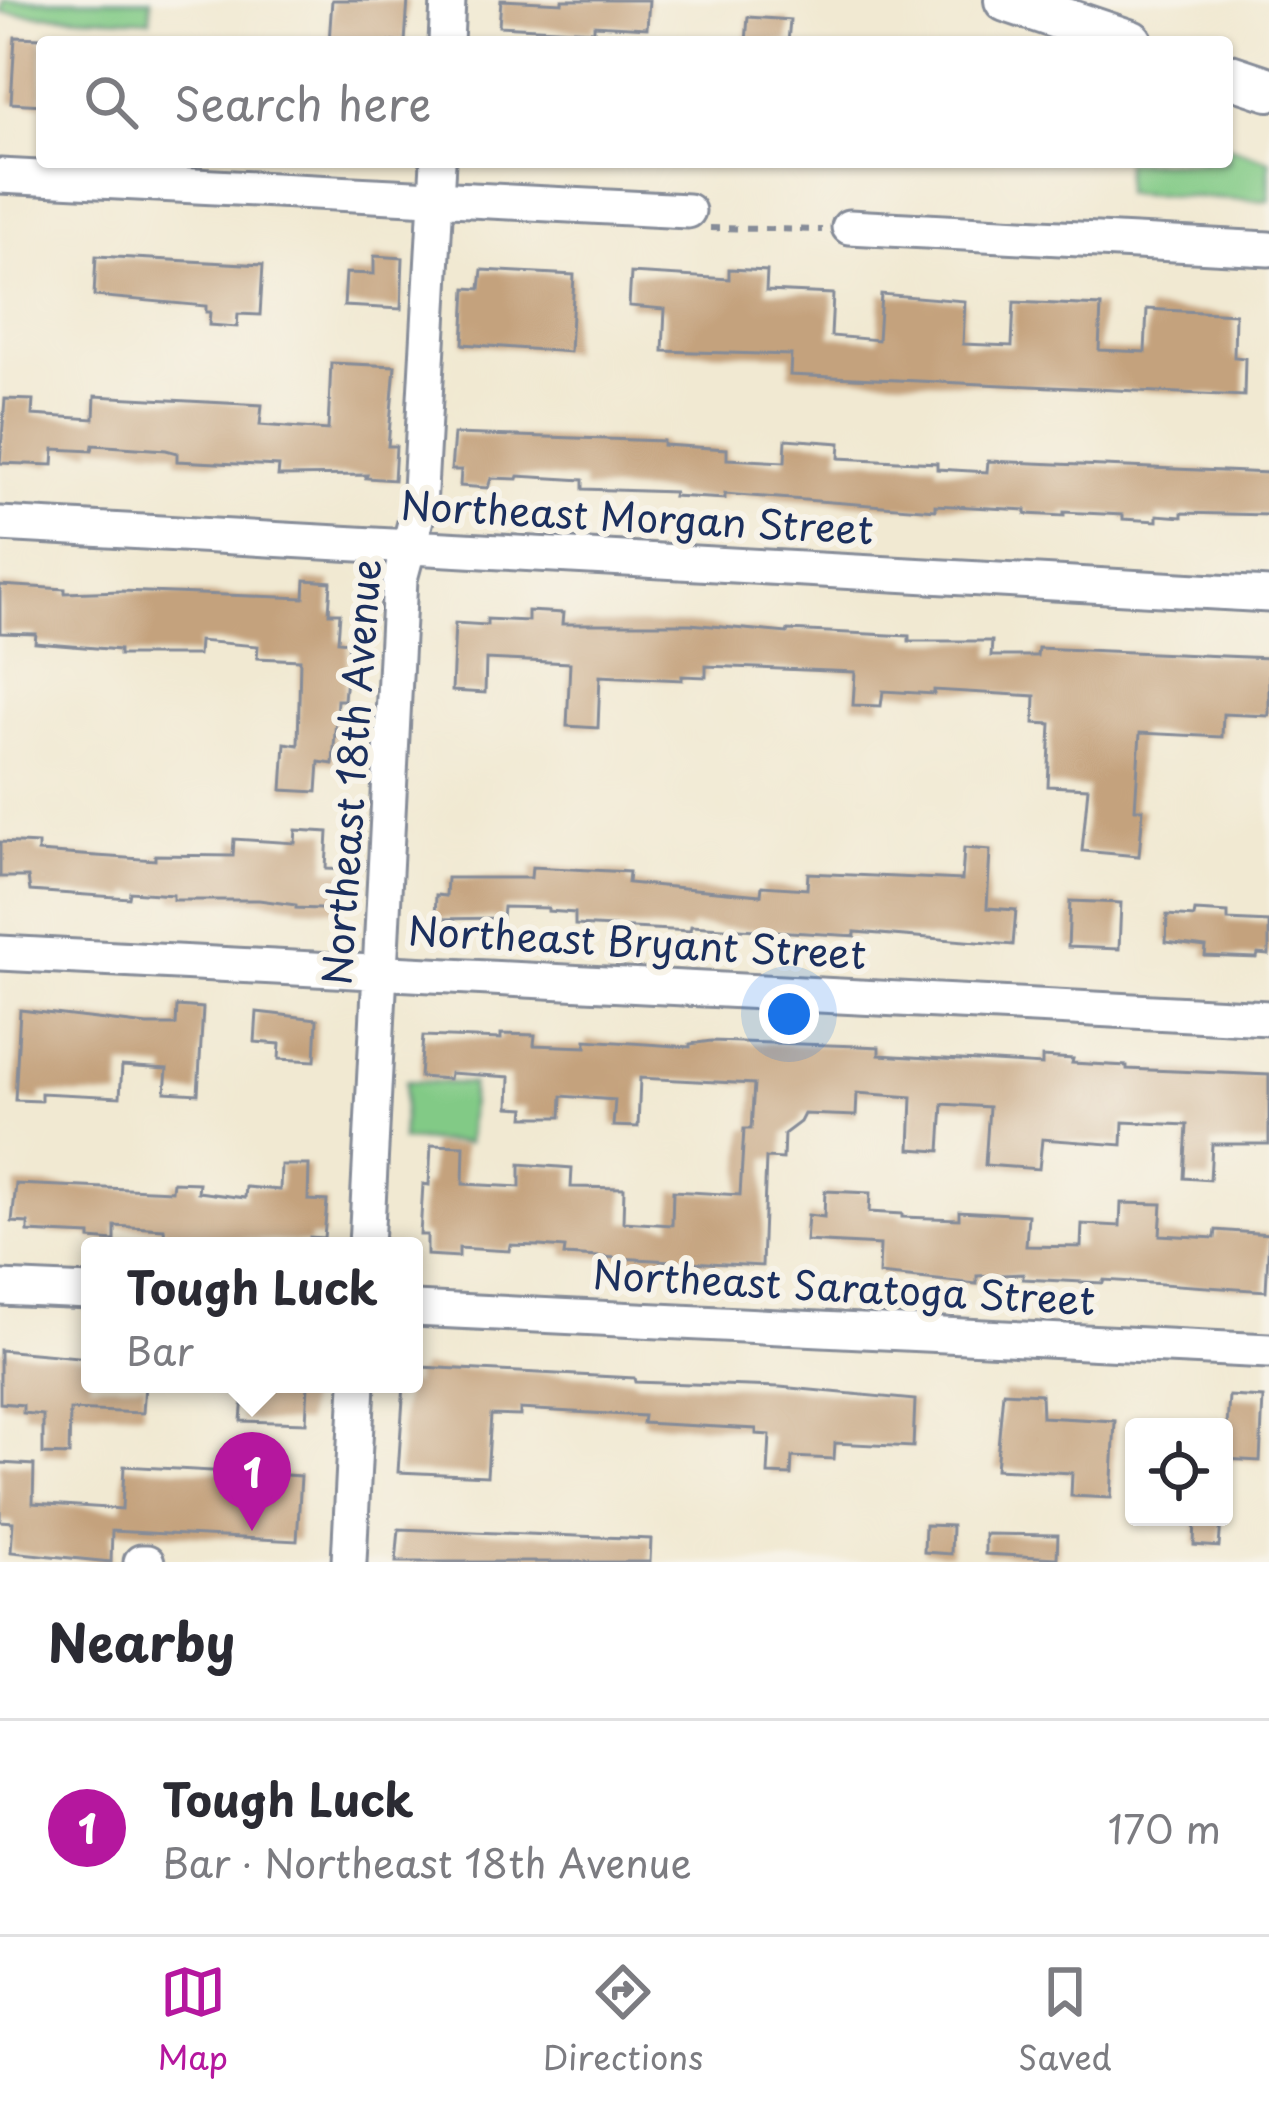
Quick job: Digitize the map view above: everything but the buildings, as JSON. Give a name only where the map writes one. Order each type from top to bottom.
[{"type":"main road","points":[[1006,0],[1113,36]]},
{"type":"main road","points":[[1233,76],[1269,89]]},
{"type":"street","points":[[446,36],[448,0]]},
{"type":"street","name":"Northeast 18th Avenue","points":[[365,1237],[400,579],[419,508],[439,168]]},
{"type":"street","points":[[0,176],[688,212]]},
{"type":"street","points":[[849,227],[1269,249]]},
{"type":"street","name":"Northeast Morgan Street","points":[[0,524],[1269,595]]},
{"type":"street","name":"Northeast Bryant Street","points":[[0,953],[1269,1018]]},
{"type":"street","points":[[0,1288],[81,1292]]},
{"type":"street","name":"Northeast Saratoga Street","points":[[423,1309],[1269,1351]]},
{"type":"street","points":[[349,1562],[358,1393]]},
{"type":"path","points":[[688,212],[708,228],[797,232],[849,227]]},
{"type":"green space","points":[[3,0],[151,0],[150,20],[2,13]]},
{"type":"green space","points":[[1233,148],[1269,160],[1269,201],[1124,193],[1125,168],[1233,168]]},
{"type":"green space","points":[[406,1081],[472,1084],[468,1143],[402,1140]]},
{"type":"place","name":"Tough Luck","points":[[252,1531]]}]
